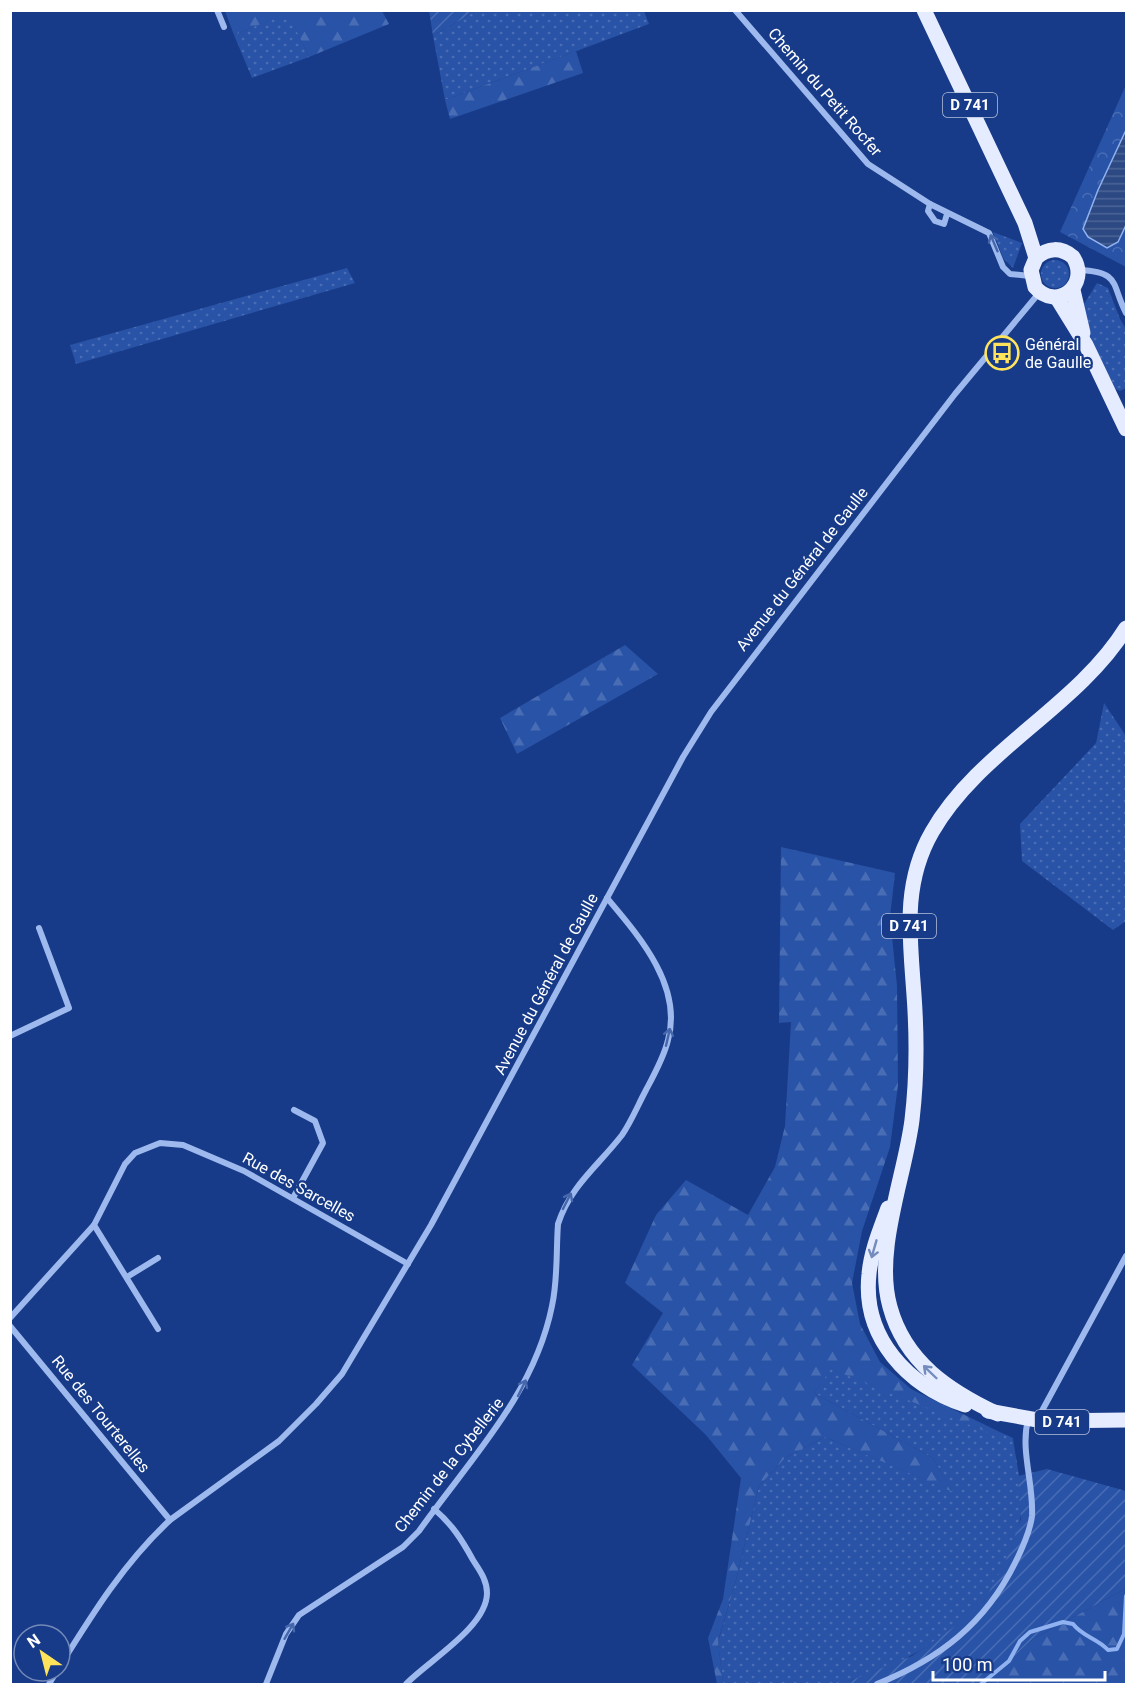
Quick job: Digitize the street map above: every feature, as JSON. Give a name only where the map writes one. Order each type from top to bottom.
[{"type":"main road","name":"D 741","points":[[924,10],[1016,200],[1036,258]]},
{"type":"main road","name":"D 741","points":[[1016,200],[1043,238],[1055,249]]},
{"type":"main road","points":[[1057,298],[1072,290],[1077,284],[1079,270],[1068,253],[1055,249],[1048,250],[1036,258],[1031,276],[1039,292],[1057,298],[1086,345],[1126,429]]},
{"type":"main road","points":[[1072,290],[1086,345]]},
{"type":"main road","name":"D 741","points":[[1126,628],[1092,669],[964,789],[942,817],[921,852],[910,895],[909,936],[915,1024],[915,1089],[901,1174],[871,1257],[868,1291],[876,1326],[893,1358],[918,1383],[954,1402],[1032,1420],[1126,1420]]},
{"type":"street","points":[[218,10],[224,27]]},
{"type":"street","name":"Chemin du Petit Rocfer","points":[[735,10],[868,164],[947,214]]},
{"type":"street","points":[[930,204],[928,211],[935,221],[944,224],[947,214],[989,233],[1003,267],[1010,274],[1031,276]]},
{"type":"street","points":[[1079,270],[1099,272],[1114,281],[1126,313]]},
{"type":"street","name":"Avenue du Général de Gaulle","points":[[72,1647],[117,1576],[170,1520],[279,1441],[316,1404],[357,1351],[408,1264],[683,758],[735,678],[955,394],[1039,292]]},
{"type":"street","name":"Chemin de la Cybellerie","points":[[266,1684],[286,1634],[298,1615],[402,1547],[419,1531],[502,1422],[520,1393],[545,1333],[553,1304],[558,1224],[562,1212],[579,1183],[622,1134],[656,1071],[669,1040],[671,1018],[663,980],[646,949],[607,898]]},
{"type":"street","points":[[10,1036],[69,1008],[39,928]]},
{"type":"street","points":[[293,1198],[323,1143],[315,1121],[294,1110]]},
{"type":"street","name":"Rue des Sarcelles","points":[[94,1225],[125,1164],[135,1153],[154,1144],[173,1143],[244,1171],[408,1264]]},
{"type":"street","points":[[10,1318],[94,1225],[158,1329]]},
{"type":"street","points":[[877,1684],[920,1664],[968,1629],[993,1602],[1008,1578],[1032,1519],[1026,1435],[1032,1420],[1126,1256]]},
{"type":"street","points":[[127,1277],[158,1258]]},
{"type":"street","name":"Rue des Tourterelles","points":[[10,1326],[170,1520]]},
{"type":"street","points":[[406,1684],[470,1628],[482,1613],[487,1595],[485,1580],[455,1528],[434,1509]]},
{"type":"green space","points":[[429,10],[476,10],[476,11],[433,36]]},
{"type":"green space","points":[[225,11],[382,11],[389,24],[309,57],[288,13],[234,35]]},
{"type":"green space","points":[[476,11],[644,11],[649,24],[445,100],[433,36]]},
{"type":"green space","points":[[288,12],[309,57],[252,78],[234,35]]},
{"type":"green space","points":[[576,51],[583,73],[450,119],[445,100]]},
{"type":"green space","points":[[1126,85],[1126,267],[1060,232]]},
{"type":"green space","points":[[993,232],[1022,243],[1013,268],[1003,258]]},
{"type":"green space","points":[[1055,260],[1065,264],[1069,274],[1065,284],[1055,288],[1045,284],[1041,274],[1045,264]]},
{"type":"green space","points":[[347,268],[355,283],[76,364],[70,345]]},
{"type":"green space","points":[[1097,283],[1108,288],[1126,329],[1126,388],[1120,391],[1115,389],[1093,344],[1081,309]]},
{"type":"green space","points":[[625,645],[658,674],[517,754],[500,718]]},
{"type":"green space","points":[[1104,703],[1126,736],[1126,921],[1113,930],[1022,861],[1020,824],[1096,743]]},
{"type":"green space","points":[[781,847],[895,873],[890,917],[897,986],[898,1085],[890,1147],[862,1231],[852,1283],[860,1324],[880,1362],[911,1389],[1002,1433],[997,1436],[831,1369],[814,1393],[933,1458],[953,1492],[825,1437],[785,1458],[759,1486],[735,1584],[718,1641],[723,1684],[717,1684],[708,1638],[723,1599],[741,1478],[706,1435],[632,1365],[663,1313],[625,1283],[656,1215],[686,1180],[748,1215],[775,1167],[785,1126],[791,1022],[779,1023]]},
{"type":"green space","points":[[831,1368],[996,1435],[1002,1433],[1013,1438],[1021,1500],[1020,1520],[1015,1540],[1001,1575],[989,1595],[971,1614],[922,1650],[885,1669],[851,1680],[820,1685],[723,1684],[718,1642],[759,1486],[785,1458],[825,1437],[952,1491],[933,1458],[814,1393]]},
{"type":"green space","points":[[1047,1469],[1126,1491],[1126,1586],[1123,1590],[1033,1639],[984,1684],[823,1684],[852,1680],[912,1656],[957,1625],[984,1601],[1005,1563],[1021,1519],[1018,1476]]},
{"type":"green space","points":[[1126,1586],[1126,1684],[984,1684],[1033,1639],[1123,1590]]},
{"type":"shaded area","points":[[1126,130],[1126,225],[1118,242],[1107,248],[1088,237],[1083,229]]},
{"type":"waterway","points":[[981,1684],[1009,1661],[1020,1641],[1030,1632],[1063,1622],[1073,1624],[1108,1650],[1117,1649],[1124,1634],[1126,1596]]},
{"type":"place","name":"Général de Gaulle","points":[[1002,353]]}]
